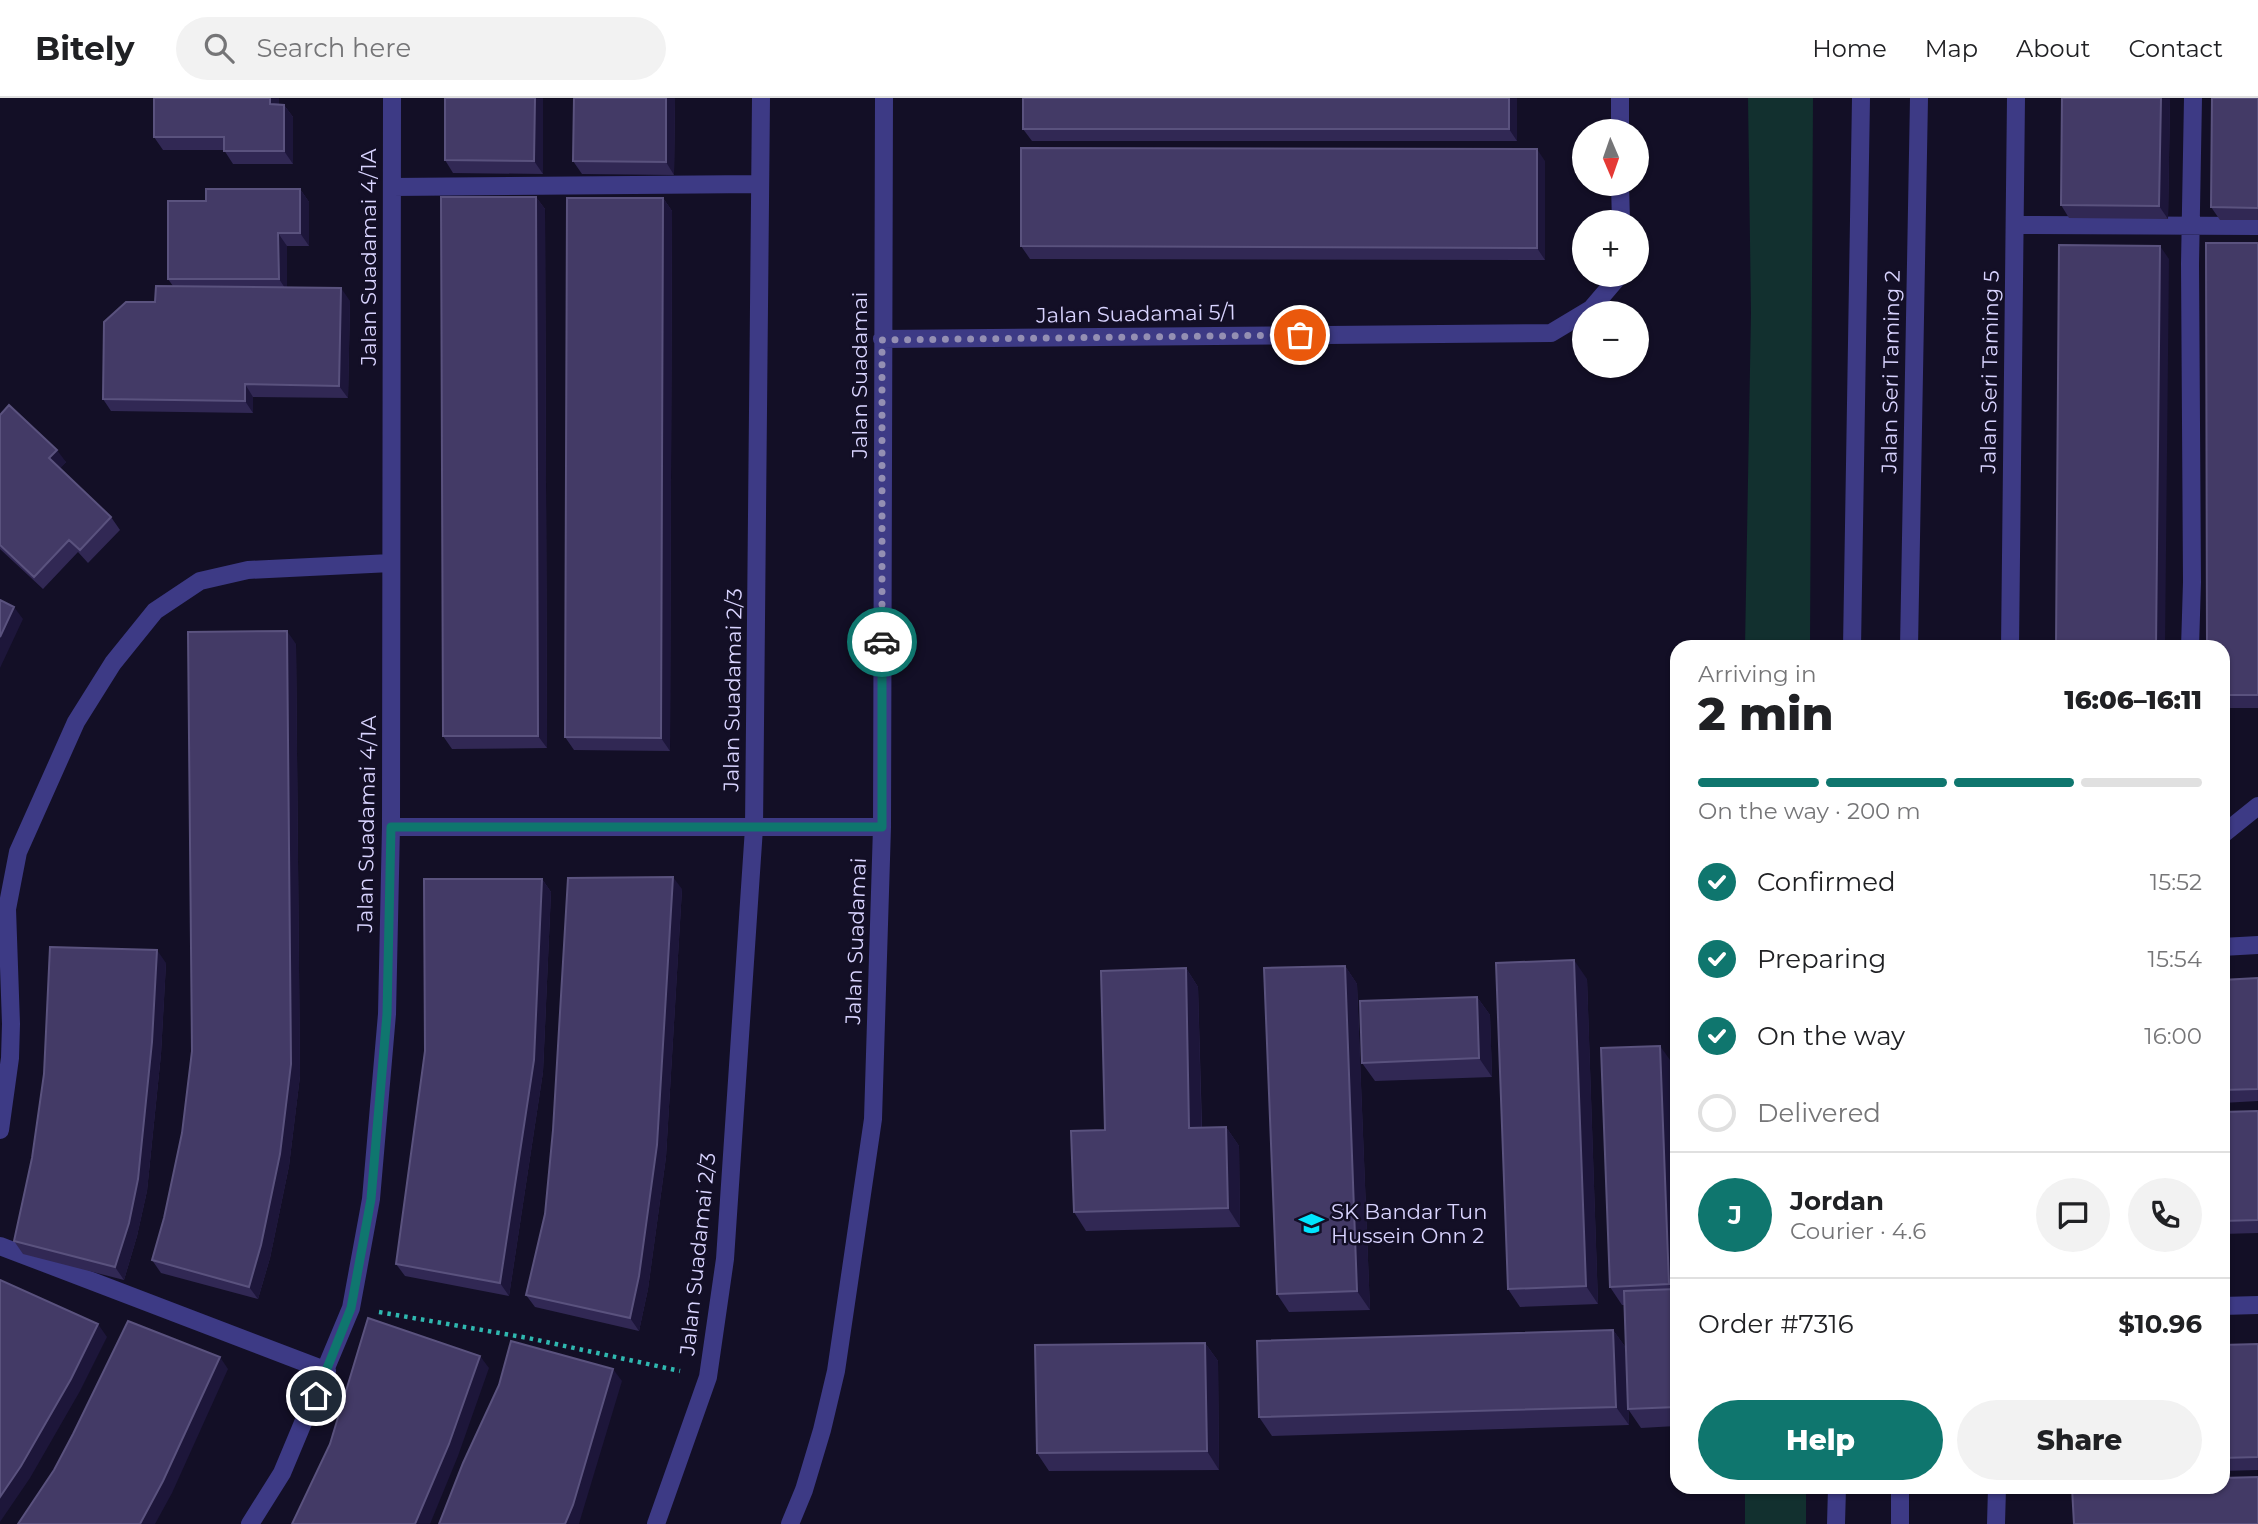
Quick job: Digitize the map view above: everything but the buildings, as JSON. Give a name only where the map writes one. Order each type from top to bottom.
[{"type":"street","name":"Jalan Suadamai 4/1A","points":[[250,1524],[282,1473],[327,1371],[351,1308],[371,1199],[387,1014],[391,827],[392,98]]},
{"type":"street","name":"Jalan Suadamai 2/3","points":[[656,1524],[708,1377],[725,1259],[754,828],[761,98]]},
{"type":"street","name":"Jalan Suadamai","points":[[790,1524],[804,1490],[836,1371],[873,1119],[882,827],[884,98]]},
{"type":"street","points":[[1620,98],[1620,119]]},
{"type":"street","name":"Jalan Seri Taming 2","points":[[1852,640],[1861,98]]},
{"type":"street","name":"Jalan Seri Taming 2","points":[[1909,640],[1919,98]]},
{"type":"street","name":"Jalan Seri Taming 5","points":[[2010,640],[2016,98]]},
{"type":"street","points":[[2190,640],[2193,98]]},
{"type":"street","points":[[392,187],[760,184]]},
{"type":"street","points":[[2015,225],[2258,226]]},
{"type":"street","name":"Jalan Suadamai 5/1","points":[[882,340],[1551,333],[1591,309],[1610,287]]},
{"type":"street","points":[[0,1130],[10,1058],[7,909],[18,852],[76,722],[113,663],[155,611],[200,581],[248,570],[391,563]]},
{"type":"street","points":[[2230,829],[2258,806]]},
{"type":"street","points":[[391,827],[882,827]]},
{"type":"street","points":[[2230,947],[2258,945]]},
{"type":"street","points":[[0,1246],[327,1371]]},
{"type":"street","points":[[2230,1306],[2258,1305]]},
{"type":"street","points":[[1836,1524],[1837,1494]]},
{"type":"street","points":[[1900,1494],[1900,1524]]},
{"type":"street","points":[[1996,1524],[1997,1494]]},
{"type":"path","points":[[351,1308],[528,1338],[708,1377]]},
{"type":"green space","points":[[1748,98],[1813,98],[1810,640],[1745,640],[1751,313]]},
{"type":"green space","points":[[1745,1494],[1806,1494],[1806,1524],[1745,1524]]},
{"type":"way so far","points":[[882,642],[882,340],[1300,335]]},
{"type":"place","name":"SK Bandar Tun Hussein Onn 2","points":[[1311,1224]]},
{"type":"route","points":[[316,1396],[351,1308],[371,1199],[387,1014],[391,827],[882,827],[882,642]]}]
